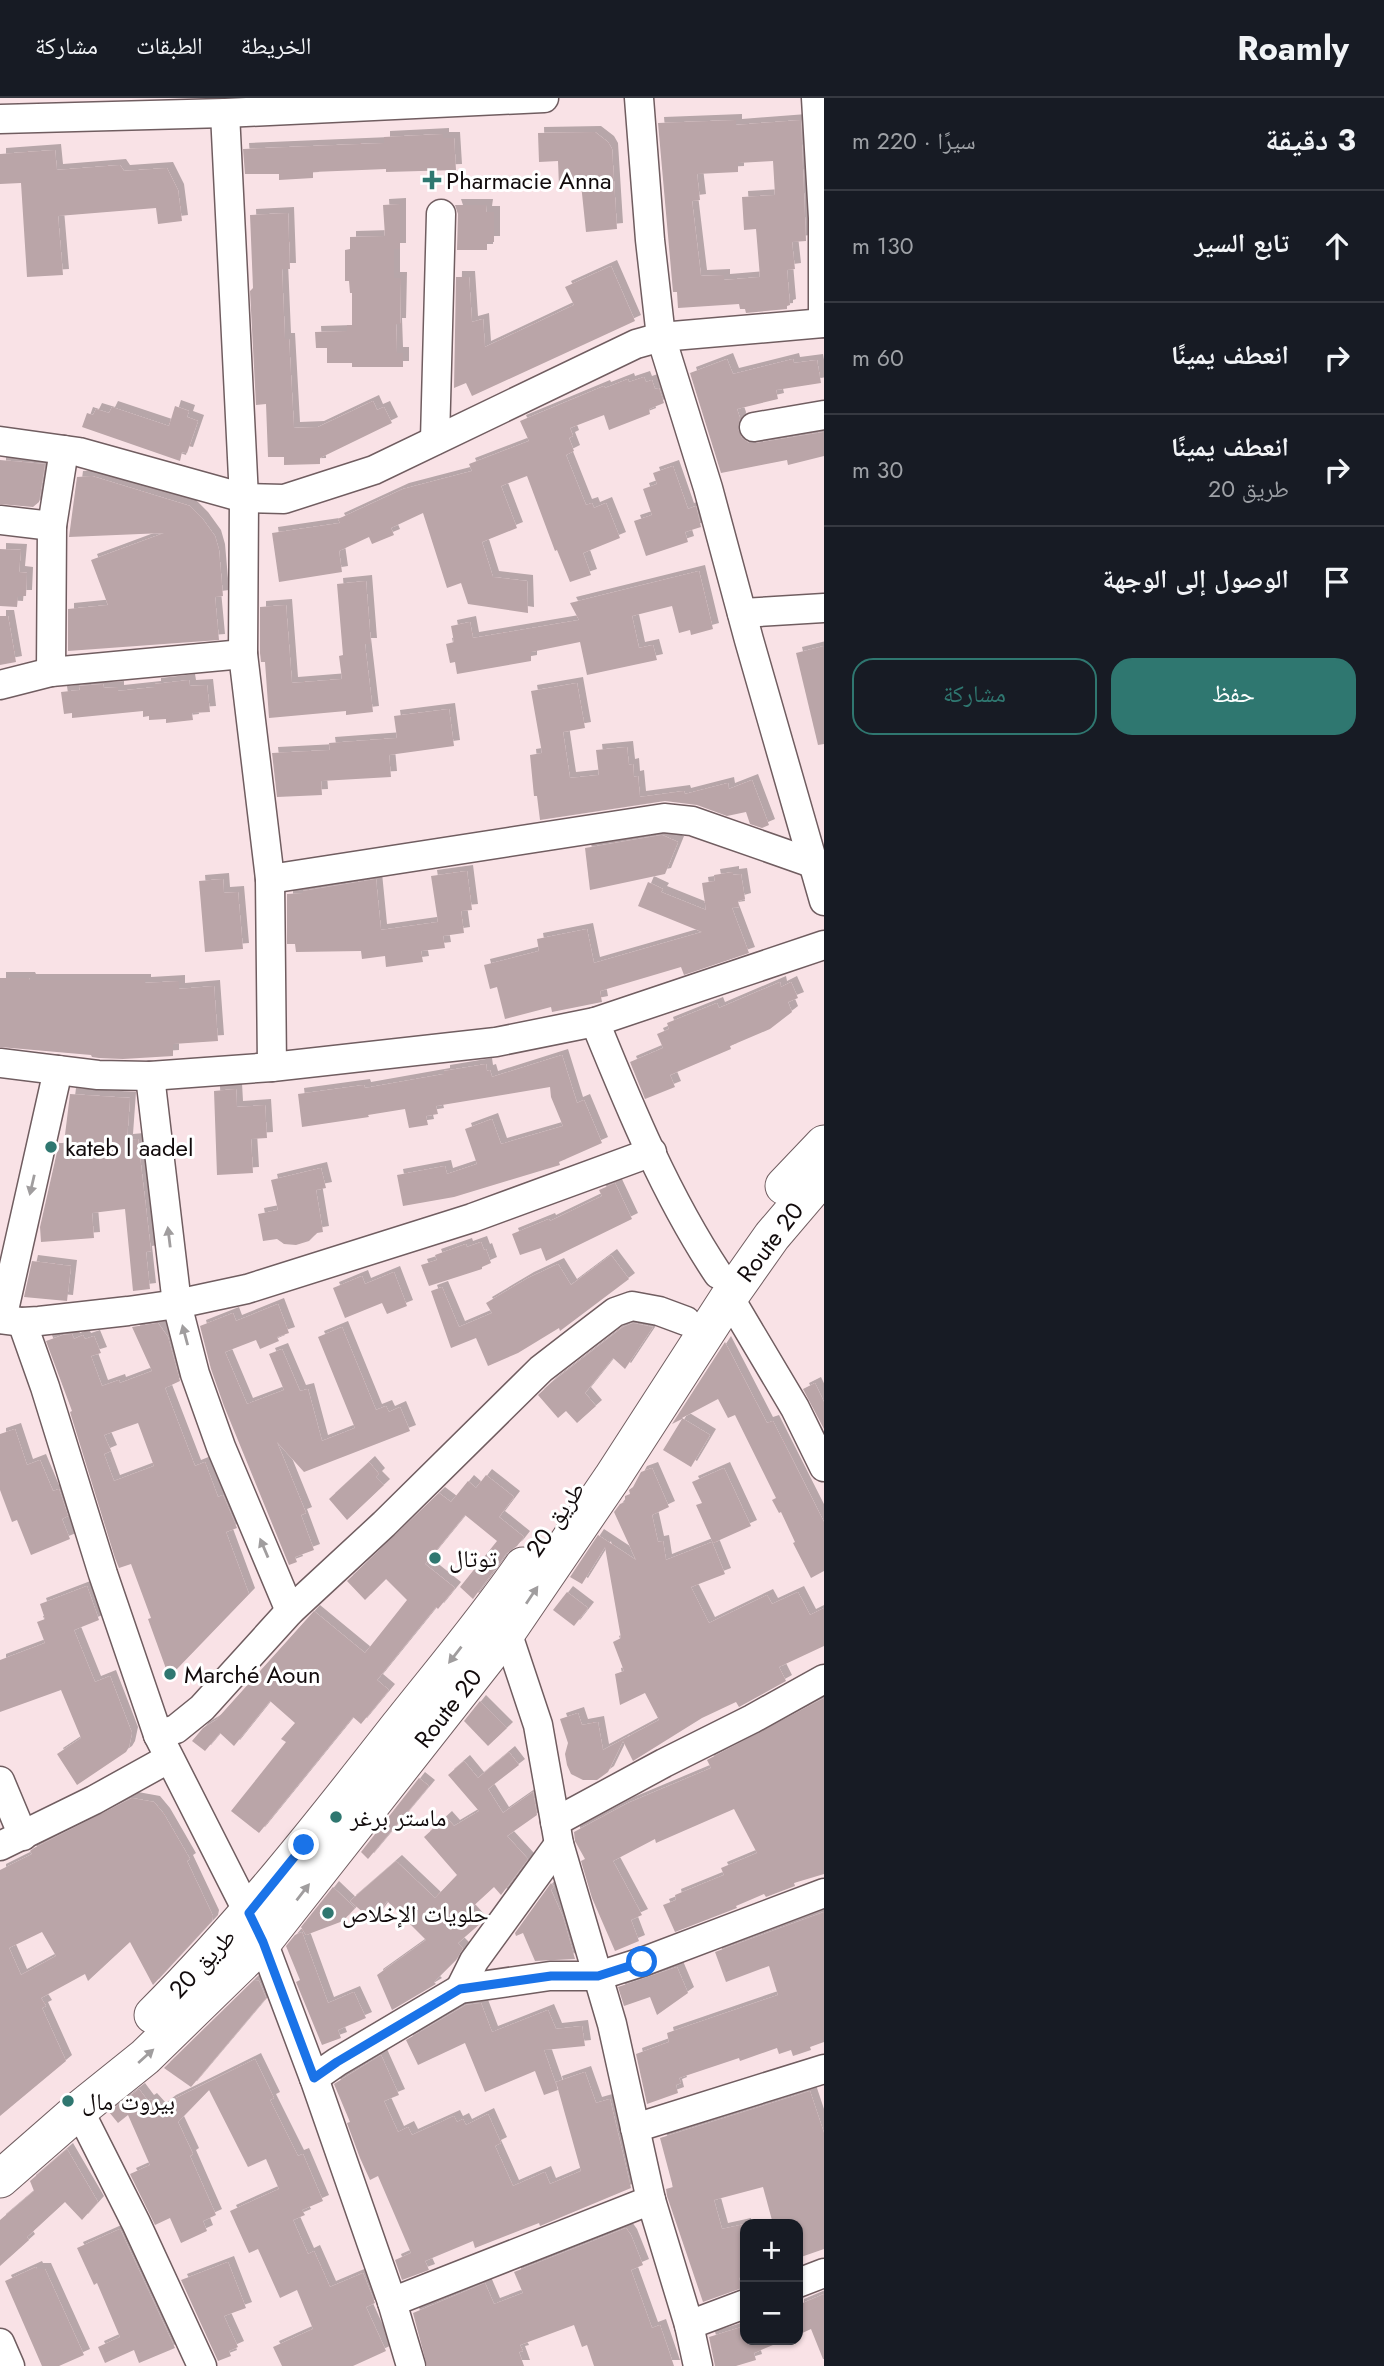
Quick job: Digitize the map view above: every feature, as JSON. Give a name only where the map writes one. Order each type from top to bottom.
[{"type":"main road","name":"طريق 20","points":[[0,2147],[73,2088],[179,1989],[256,1927],[503,1595],[686,1321],[723,1285],[762,1212],[824,1144]]},
{"type":"main road","name":"Route 20","points":[[0,2179],[145,2057],[508,1632],[612,1478],[723,1285],[772,1236],[824,1175]]},
{"type":"street","points":[[0,120],[544,98]]},
{"type":"street","points":[[639,98],[661,337],[708,488],[824,901]]},
{"type":"street","points":[[0,442],[64,450],[140,468],[244,498],[284,499],[374,470],[636,344],[661,337],[824,323],[823,218],[817,98]]},
{"type":"street","points":[[225,113],[244,498],[243,654],[270,879],[272,1067]]},
{"type":"street","points":[[435,440],[440,214]]},
{"type":"street","points":[[754,428],[824,415]]},
{"type":"street","points":[[51,673],[52,526],[64,450]]},
{"type":"street","points":[[0,520],[52,526]]},
{"type":"street","points":[[742,613],[824,608]]},
{"type":"street","points":[[0,685],[51,673],[243,654]]},
{"type":"street","points":[[270,879],[639,820],[675,818],[713,827],[812,863]]},
{"type":"street","points":[[0,1063],[97,1075],[150,1076],[272,1067],[496,1042],[594,1022],[824,945]]},
{"type":"street","points":[[594,1022],[629,1106],[679,1206],[794,1408],[824,1467]]},
{"type":"street","points":[[58,1070],[8,1320],[45,1387],[103,1574],[163,1747],[256,1927],[314,2078],[392,2302],[411,2366]]},
{"type":"street","points":[[150,1076],[177,1304],[195,1374],[221,1447],[290,1611]]},
{"type":"street","points":[[8,1320],[177,1304],[247,1289],[472,1218],[652,1152]]},
{"type":"street","points":[[0,1782],[11,1841],[94,1800],[163,1747],[176,1729],[202,1708],[290,1611],[384,1524],[541,1369],[607,1317],[622,1309],[638,1306],[686,1321]]},
{"type":"street","points":[[508,1632],[538,1725],[557,1833],[612,2024],[651,2200],[689,2325],[698,2366]]},
{"type":"street","points":[[460,1989],[474,1961],[557,1833],[664,1763],[824,1679]]},
{"type":"street","points":[[314,2078],[460,1989],[551,1976],[598,1976],[824,1894]]},
{"type":"street","points":[[635,2128],[824,2069]]},
{"type":"street","points":[[79,2110],[202,2366]]},
{"type":"street","points":[[392,2302],[651,2200]]},
{"type":"street","points":[[803,2282],[824,2273]]},
{"type":"street","points":[[689,2325],[740,2306]]},
{"type":"street","points":[[0,2343],[10,2366]]},
{"type":"building","points":[[736,120],[736,125],[801,120],[806,241],[792,242],[795,269],[787,270],[790,305],[787,309],[746,313],[745,309],[740,309],[739,304],[678,308],[677,292],[673,292],[658,123]],"holes":[[[773,161],[775,195],[742,197],[744,230],[756,229],[760,277],[724,280],[724,275],[701,276],[692,201],[700,200],[697,174],[738,172],[738,163]]]},
{"type":"building","points":[[595,132],[608,142],[612,149],[617,229],[586,232],[581,184],[559,186],[558,161],[539,162],[538,133]]},
{"type":"building","points":[[443,134],[443,138],[454,138],[456,170],[313,172],[313,178],[279,180],[279,174],[245,174],[243,149],[384,143],[384,137]]},
{"type":"building","points":[[55,150],[57,170],[120,165],[124,171],[167,168],[178,190],[182,221],[158,224],[156,208],[58,216],[63,275],[27,277],[21,183],[0,184],[0,154]]},
{"type":"building","points":[[400,204],[400,249],[394,249],[394,278],[401,278],[400,324],[396,324],[397,353],[403,353],[403,367],[352,367],[352,363],[327,363],[327,348],[316,348],[315,332],[347,331],[347,325],[352,325],[352,293],[349,281],[345,281],[345,250],[350,249],[350,237],[385,236],[383,205]]},
{"type":"building","points":[[455,205],[487,205],[486,212],[494,212],[494,242],[487,242],[487,250],[457,250],[458,214]]},
{"type":"building","points":[[288,213],[290,269],[282,269],[285,339],[289,339],[294,428],[318,427],[373,401],[377,410],[384,407],[392,423],[320,458],[320,464],[284,465],[284,457],[268,457],[266,404],[256,405],[250,291],[253,288],[250,215]]},
{"type":"building","points":[[611,266],[635,321],[472,396],[466,383],[454,388],[456,277],[469,277],[472,322],[483,319],[485,347],[574,305],[565,287]]},
{"type":"building","points":[[727,359],[733,374],[793,359],[794,363],[817,360],[821,383],[776,390],[778,399],[737,409],[740,418],[738,429],[742,438],[749,443],[824,432],[824,456],[788,465],[787,460],[721,473],[690,373]]},
{"type":"building","points":[[644,377],[646,382],[652,380],[655,389],[659,388],[664,403],[649,409],[650,414],[609,430],[604,415],[570,428],[573,436],[569,438],[574,451],[566,455],[586,505],[592,503],[594,508],[606,503],[620,538],[583,553],[591,575],[570,582],[557,550],[555,551],[527,476],[501,486],[517,528],[482,542],[493,577],[527,581],[528,613],[468,604],[461,583],[447,588],[423,513],[391,528],[394,535],[372,544],[369,537],[339,551],[342,572],[279,582],[272,533],[340,523],[338,519],[403,489],[472,471],[469,464],[529,441],[520,421],[604,386],[605,388],[628,379],[629,382]]},
{"type":"building","points":[[175,406],[189,411],[187,417],[198,421],[187,453],[182,452],[180,461],[82,427],[87,413],[93,415],[96,409],[109,413],[112,407],[169,426]]},
{"type":"building","points":[[0,460],[45,464],[39,502],[33,507],[0,504]]},
{"type":"building","points":[[673,466],[688,509],[696,506],[701,527],[685,532],[688,542],[646,556],[634,521],[652,515],[643,489],[657,484],[653,473]]},
{"type":"building","points":[[92,476],[190,506],[202,518],[215,536],[219,550],[223,596],[215,597],[219,640],[68,651],[68,609],[108,605],[91,560],[164,533],[69,537],[77,477]]},
{"type":"building","points":[[0,549],[21,550],[19,572],[27,573],[26,596],[18,596],[17,607],[0,606]]},
{"type":"building","points":[[699,571],[713,629],[691,635],[690,630],[679,633],[672,606],[632,616],[639,648],[653,645],[657,660],[587,675],[580,642],[531,652],[531,661],[457,674],[455,662],[450,663],[446,644],[454,642],[451,626],[470,622],[473,638],[579,620],[570,603]]},
{"type":"building","points":[[366,581],[371,644],[365,644],[373,712],[346,715],[346,711],[269,718],[265,662],[261,662],[260,653],[260,607],[286,605],[292,683],[342,679],[339,656],[343,655],[337,584]]},
{"type":"building","points":[[0,616],[8,616],[16,662],[0,665]]},
{"type":"building","points":[[824,646],[824,744],[818,745],[796,653]]},
{"type":"building","points":[[189,680],[190,686],[207,685],[210,712],[192,713],[193,720],[166,723],[166,719],[149,720],[149,716],[143,717],[143,711],[72,718],[72,713],[64,714],[61,692],[80,690],[79,686],[103,684],[104,688],[118,687],[118,691]]},
{"type":"building","points":[[577,683],[585,728],[563,732],[570,778],[599,775],[596,750],[627,747],[629,765],[633,764],[634,777],[638,776],[640,797],[684,791],[685,794],[728,783],[729,789],[752,780],[769,825],[762,828],[750,824],[746,812],[727,816],[697,805],[665,801],[540,820],[537,796],[534,796],[530,755],[542,753],[531,691]]},
{"type":"building","points":[[449,709],[454,746],[389,755],[391,777],[321,781],[322,795],[277,797],[272,753],[330,750],[329,743],[397,738],[394,716]]},
{"type":"building","points":[[662,835],[678,842],[665,874],[590,890],[585,848]]},
{"type":"building","points":[[467,871],[472,910],[461,911],[464,933],[443,936],[445,948],[421,951],[423,962],[386,967],[385,956],[362,959],[361,951],[296,952],[295,944],[287,944],[287,894],[376,879],[381,930],[438,922],[431,876]]},
{"type":"building","points":[[733,872],[733,875],[741,874],[745,899],[738,901],[739,907],[732,908],[749,953],[684,975],[681,967],[600,991],[602,1002],[552,1012],[551,1007],[505,1019],[497,987],[490,989],[484,965],[539,951],[537,939],[587,929],[594,963],[702,932],[638,906],[648,882],[663,889],[661,892],[706,910],[702,883],[715,881],[714,875]]},
{"type":"building","points":[[223,879],[224,893],[238,892],[243,949],[205,952],[199,881]]},
{"type":"building","points":[[0,978],[145,980],[145,983],[179,981],[179,989],[214,986],[218,1041],[173,1044],[173,1056],[123,1059],[0,1047]]},
{"type":"building","points":[[780,982],[781,987],[791,982],[798,998],[788,1002],[792,1012],[770,1029],[670,1075],[675,1087],[645,1099],[630,1062],[663,1048],[657,1034],[669,1029],[667,1023],[717,1003],[719,1008]]},
{"type":"building","points":[[562,1055],[577,1103],[584,1100],[602,1143],[559,1162],[560,1165],[454,1197],[403,1206],[397,1175],[445,1166],[447,1174],[477,1164],[465,1129],[492,1119],[501,1144],[563,1126],[551,1097],[550,1087],[436,1106],[438,1114],[426,1116],[428,1125],[409,1128],[405,1109],[302,1127],[298,1094],[364,1085],[365,1088],[486,1064],[492,1077]]},
{"type":"building","points":[[236,1089],[237,1107],[265,1105],[267,1138],[251,1139],[253,1173],[217,1175],[214,1091]]},
{"type":"building","points":[[70,1094],[130,1098],[127,1140],[138,1139],[151,1251],[146,1252],[150,1289],[133,1291],[125,1209],[92,1213],[94,1238],[41,1242],[40,1227],[59,1143],[64,1143]]},
{"type":"building","points":[[321,1168],[326,1188],[316,1190],[323,1232],[296,1245],[284,1244],[277,1239],[263,1241],[258,1214],[278,1210],[271,1180]]},
{"type":"building","points":[[615,1183],[632,1219],[546,1261],[541,1248],[520,1255],[512,1234],[549,1219],[550,1221],[602,1196],[599,1190]]},
{"type":"building","points":[[481,1242],[491,1263],[482,1269],[429,1286],[421,1265],[437,1260],[435,1255],[466,1244],[467,1247]]},
{"type":"building","points":[[611,1255],[629,1279],[560,1331],[559,1328],[518,1353],[488,1366],[476,1338],[451,1348],[431,1291],[442,1287],[459,1327],[492,1313],[486,1303],[528,1278],[558,1264],[571,1285]]},
{"type":"building","points":[[32,1261],[71,1266],[67,1301],[24,1297]]},
{"type":"building","points":[[394,1272],[407,1306],[387,1314],[382,1303],[345,1318],[333,1288],[362,1276],[365,1284]]},
{"type":"building","points":[[278,1304],[289,1333],[277,1337],[279,1341],[260,1349],[256,1340],[225,1352],[247,1404],[284,1390],[269,1354],[282,1349],[300,1391],[308,1389],[322,1441],[355,1428],[318,1337],[342,1327],[376,1410],[386,1406],[389,1412],[400,1407],[410,1431],[304,1472],[277,1442],[306,1513],[301,1515],[314,1550],[295,1557],[297,1562],[289,1565],[224,1406],[200,1326],[233,1313],[236,1321]]},
{"type":"building","points":[[158,1323],[168,1337],[180,1381],[165,1388],[195,1466],[205,1462],[218,1497],[223,1495],[237,1528],[226,1532],[249,1594],[169,1677],[131,1564],[119,1568],[115,1558],[70,1412],[72,1411],[46,1341],[72,1334],[74,1339],[83,1335],[85,1339],[94,1336],[101,1353],[91,1356],[102,1386],[119,1380],[120,1383],[152,1371],[132,1327]],"holes":[[[138,1423],[154,1466],[114,1481],[104,1454],[111,1451],[104,1435]]]},
{"type":"building","points":[[633,1323],[653,1327],[625,1369],[613,1358],[585,1393],[596,1406],[577,1423],[566,1411],[558,1418],[538,1395],[623,1327]]},
{"type":"building","points":[[725,1342],[767,1423],[773,1421],[824,1522],[824,1571],[811,1578],[781,1512],[779,1513],[772,1500],[776,1498],[735,1415],[728,1418],[718,1399],[682,1418],[710,1435],[691,1467],[663,1450],[682,1419],[672,1424]]},
{"type":"building","points":[[815,1383],[824,1402],[824,1429],[803,1389]]},
{"type":"building","points":[[15,1429],[27,1465],[40,1460],[53,1491],[59,1489],[68,1516],[62,1519],[70,1539],[31,1555],[17,1520],[12,1522],[0,1490],[0,1434]]},
{"type":"building","points":[[369,1462],[379,1474],[376,1477],[384,1485],[347,1520],[329,1499]]},
{"type":"building","points":[[652,1468],[669,1507],[652,1515],[658,1542],[663,1541],[666,1560],[712,1542],[725,1574],[691,1587],[709,1623],[767,1595],[772,1604],[798,1592],[810,1615],[824,1608],[824,1646],[779,1667],[786,1681],[739,1707],[736,1702],[702,1718],[633,1761],[623,1741],[608,1772],[597,1780],[583,1780],[571,1774],[567,1765],[565,1754],[568,1743],[560,1719],[578,1713],[582,1725],[598,1722],[603,1750],[659,1720],[645,1693],[620,1705],[615,1674],[624,1671],[613,1642],[621,1638],[605,1547],[582,1584],[570,1577],[598,1535],[636,1560],[614,1512],[625,1502],[625,1496],[630,1494],[629,1490],[641,1472]]},
{"type":"building","points":[[724,1468],[751,1526],[713,1543],[696,1505],[702,1503],[692,1482]]},
{"type":"building","points":[[486,1475],[514,1497],[499,1517],[524,1537],[506,1554],[473,1599],[460,1587],[497,1541],[465,1515],[425,1564],[455,1588],[438,1609],[436,1607],[377,1680],[389,1690],[361,1724],[353,1717],[259,1833],[231,1811],[286,1742],[281,1739],[295,1723],[270,1701],[234,1746],[220,1733],[205,1751],[192,1741],[203,1728],[216,1720],[314,1611],[365,1653],[407,1600],[386,1579],[365,1600],[347,1581],[439,1493],[451,1502],[468,1481],[476,1488]]},
{"type":"building","points":[[87,1586],[99,1620],[74,1630],[95,1682],[110,1676],[132,1733],[126,1752],[77,1785],[57,1754],[81,1738],[61,1690],[0,1712],[0,1660],[45,1643],[37,1622],[45,1619],[40,1604]]},
{"type":"building","points":[[567,1592],[588,1608],[574,1626],[553,1610]]},
{"type":"building","points":[[824,1698],[824,1874],[794,1883],[795,1886],[766,1897],[764,1894],[736,1906],[737,1908],[675,1932],[663,1905],[676,1900],[675,1895],[724,1875],[721,1868],[757,1853],[734,1809],[656,1843],[655,1839],[613,1861],[642,1915],[631,1920],[639,1941],[615,1951],[592,1898],[581,1861],[585,1859],[575,1841],[574,1832],[628,1803],[711,1768],[707,1760]]},
{"type":"building","points":[[480,1701],[507,1728],[488,1746],[464,1721]]},
{"type":"building","points":[[509,1752],[519,1765],[488,1789],[503,1813],[533,1792],[537,1815],[507,1836],[528,1859],[501,1895],[494,1887],[469,1910],[481,1923],[458,1943],[463,1948],[456,1960],[434,1982],[436,1984],[392,2010],[377,1975],[426,1940],[387,1901],[373,1921],[350,1901],[396,1861],[435,1898],[457,1875],[424,1837],[446,1817],[454,1826],[479,1811],[448,1775],[464,1761],[478,1778]]},
{"type":"building","points":[[419,1778],[429,1786],[368,1859],[361,1852]]},
{"type":"building","points":[[132,1798],[154,1802],[190,1859],[187,1861],[213,1916],[212,1921],[153,1985],[130,1942],[88,1981],[85,1974],[41,1998],[46,2006],[42,2008],[66,2061],[0,2116],[0,1870],[32,1854],[30,1851]],"holes":[[[42,1932],[56,1956],[21,1975],[9,1948]]]},
{"type":"building","points":[[551,1883],[554,1887],[551,1890],[563,1917],[575,1959],[535,1961],[523,1933],[516,1936],[515,1933]]},
{"type":"building","points":[[333,1887],[355,1908],[343,1921],[306,1935],[301,1927]]},
{"type":"building","points":[[824,1912],[824,2042],[793,2056],[791,2050],[779,2054],[777,2048],[679,2078],[681,2083],[676,2085],[678,2093],[647,2104],[636,2054],[669,2042],[667,2033],[778,1995],[769,1966],[726,1982],[715,1952]]},
{"type":"building","points":[[302,1932],[328,2003],[354,1992],[366,2018],[338,2030],[341,2038],[322,2045],[296,1982],[300,1980],[286,1946],[295,1935]]},
{"type":"building","points":[[677,1967],[688,1993],[657,2015],[650,1997],[624,2006],[618,1987]]},
{"type":"building","points":[[254,1980],[259,1981],[266,1998],[191,2087],[164,2068]]},
{"type":"building","points":[[481,2003],[492,2032],[548,2010],[556,2029],[582,2026],[585,2046],[544,2050],[558,2090],[544,2095],[535,2071],[485,2092],[465,2043],[418,2065],[406,2040],[466,2005]]},
{"type":"building","points":[[381,2055],[399,2095],[384,2101],[398,2132],[408,2127],[412,2135],[454,2116],[457,2122],[463,2119],[466,2125],[488,2114],[501,2143],[495,2146],[513,2186],[545,2172],[550,2184],[581,2171],[556,2082],[585,2072],[596,2103],[610,2099],[631,2188],[540,2226],[539,2223],[475,2248],[473,2241],[425,2261],[429,2270],[402,2280],[395,2260],[411,2253],[378,2176],[370,2180],[334,2084]]},
{"type":"building","points":[[255,2059],[274,2098],[270,2100],[298,2156],[303,2154],[323,2201],[302,2210],[305,2215],[293,2220],[308,2254],[314,2251],[330,2287],[363,2273],[375,2303],[366,2307],[386,2351],[353,2366],[282,2366],[273,2347],[313,2329],[297,2290],[280,2298],[258,2249],[249,2253],[230,2211],[279,2189],[266,2159],[248,2167],[209,2090],[178,2122],[216,2215],[203,2221],[207,2231],[181,2243],[170,2218],[155,2225],[130,2174],[150,2165],[128,2115],[118,2123],[109,2112],[139,2089],[148,2101],[151,2099],[160,2109],[170,2101]]},
{"type":"building","points":[[810,2091],[824,2133],[824,2249],[803,2256],[803,2219],[772,2219],[763,2187],[714,2200],[722,2229],[740,2225],[740,2289],[703,2302],[667,2196],[666,2189],[673,2187],[660,2138]]},
{"type":"building","points":[[67,2149],[98,2202],[82,2220],[65,2202],[0,2266],[0,2220],[34,2191],[30,2181]]},
{"type":"building","points":[[626,2228],[643,2265],[631,2270],[652,2328],[660,2325],[674,2366],[594,2366],[587,2345],[582,2347],[574,2325],[520,2345],[523,2351],[519,2352],[524,2366],[427,2366],[413,2313],[485,2283],[494,2304],[523,2293],[514,2272]]},
{"type":"building","points":[[120,2229],[175,2348],[139,2363],[134,2350],[105,2363],[98,2347],[120,2337],[97,2283],[94,2285],[77,2248]]},
{"type":"building","points":[[228,2262],[246,2308],[224,2316],[238,2347],[229,2351],[231,2356],[218,2361],[181,2280]]},
{"type":"building","points":[[36,2267],[45,2269],[84,2355],[59,2366],[42,2366],[5,2281]]},
{"type":"building","points":[[824,2294],[824,2359],[811,2329],[803,2333],[803,2303]]},
{"type":"building","points":[[740,2328],[740,2345],[773,2345],[754,2353],[756,2360],[736,2366],[715,2366],[709,2337]]},
{"type":"place","name":"Pharmacie Anna","points":[[432,180]]},
{"type":"place","name":"kateb l aadel","points":[[51,1147]]},
{"type":"place","name":"توتال","points":[[435,1558]]},
{"type":"place","name":"Marché Aoun","points":[[170,1674]]},
{"type":"place","name":"ماستر برغر","points":[[336,1817]]},
{"type":"place","name":"حلويات الإخلاص","points":[[328,1913]]},
{"type":"place","name":"بیروت مال","points":[[68,2101]]},
{"type":"route","points":[[304,1845],[249,1913],[263,1942],[314,2078],[460,1989],[551,1976],[598,1976],[642,1962]]}]
